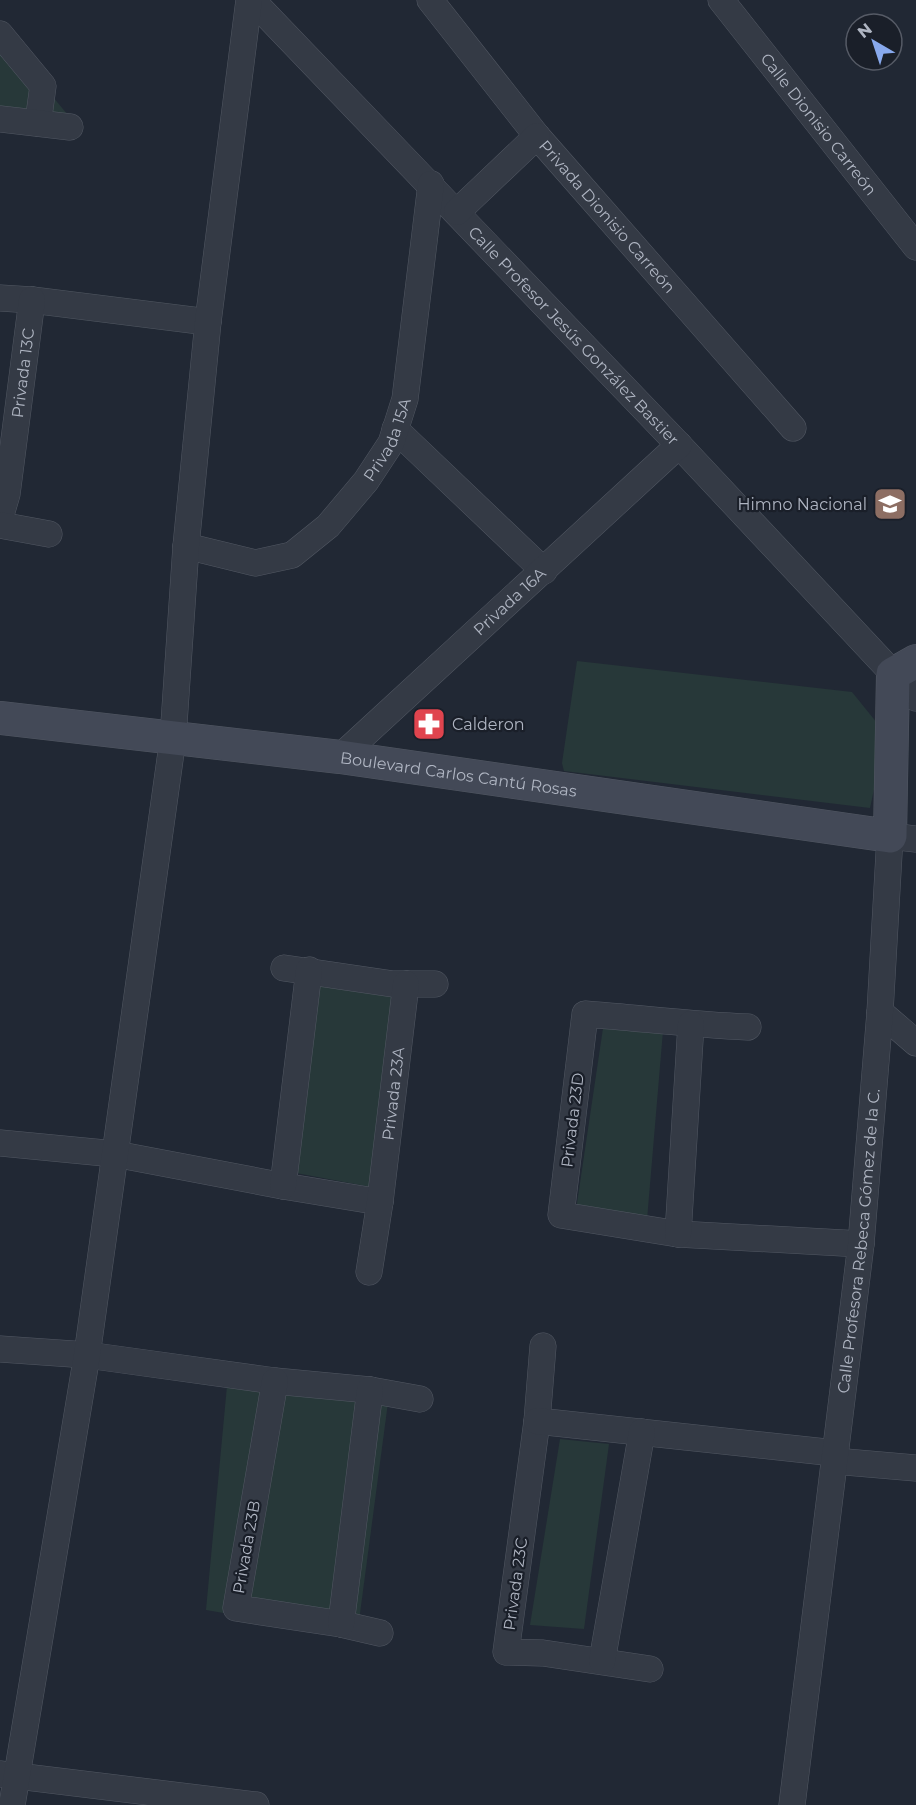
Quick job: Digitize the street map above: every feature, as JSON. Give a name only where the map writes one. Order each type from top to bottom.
[{"type":"street","name":"Calle Profesor Jesús González Bastier","points":[[250,0],[431,184],[679,445],[904,667],[916,698]]},
{"type":"street","points":[[12,1805],[8,1775],[87,1355],[173,738],[186,546],[208,322],[250,0]]},
{"type":"street","name":"Privada Dionisio Carreón","points":[[430,0],[537,136],[793,428]]},
{"type":"street","name":"Calle Dionisio Carreón","points":[[722,0],[916,246]]},
{"type":"street","points":[[0,34],[43,86],[38,123]]},
{"type":"street","points":[[0,119],[70,127]]},
{"type":"street","points":[[457,212],[537,136]]},
{"type":"street","name":"Privada 15A","points":[[186,546],[255,563],[292,555],[328,526],[366,481],[391,443],[405,399],[431,184]]},
{"type":"street","points":[[0,298],[208,322]]},
{"type":"street","name":"Privada 13C","points":[[0,518],[7,494],[32,300]]},
{"type":"street","points":[[395,429],[544,571]]},
{"type":"street","name":"Privada 16A","points":[[340,758],[679,445]]},
{"type":"street","points":[[0,525],[49,534]]},
{"type":"street","name":"Calle Profesora Rebeca Gómez de la C.","points":[[792,1805],[861,1244],[880,1012],[903,837],[904,667]]},
{"type":"street","name":"Boulevard Carlos Cantú Rosas","points":[[0,718],[340,758],[903,837]]},
{"type":"street","points":[[283,1186],[297,969],[406,984],[435,984]]},
{"type":"street","name":"Privada 23A","points":[[369,1272],[380,1202],[406,984]]},
{"type":"street","points":[[880,1012],[916,1043]]},
{"type":"street","name":"Privada 23D","points":[[748,1026],[691,1024],[669,1020],[585,1014],[561,1215],[678,1234],[861,1244]]},
{"type":"street","points":[[678,1234],[691,1024]]},
{"type":"street","points":[[0,1143],[115,1154],[380,1202]]},
{"type":"street","name":"Privada 23C","points":[[543,1346],[537,1421],[506,1652],[543,1653],[650,1669]]},
{"type":"street","points":[[0,1349],[87,1355],[420,1398]]},
{"type":"street","name":"Privada 23B","points":[[275,1381],[236,1608],[341,1624],[380,1633]]},
{"type":"street","points":[[341,1624],[370,1390]]},
{"type":"street","points":[[537,1421],[642,1432],[916,1468]]},
{"type":"street","points":[[602,1661],[642,1432]]},
{"type":"street","points":[[8,1775],[256,1805]]},
{"type":"shaded area","points":[[0,33],[77,126],[0,122]]},
{"type":"shaded area","points":[[577,661],[852,692],[886,734],[870,808],[564,771],[562,763]]},
{"type":"shaded area","points":[[321,976],[396,983],[371,1187],[296,1173]]},
{"type":"shaded area","points":[[606,1008],[664,1019],[647,1220],[576,1210]]},
{"type":"shaded area","points":[[228,1375],[389,1395],[357,1636],[206,1610]]},
{"type":"shaded area","points":[[560,1439],[609,1444],[584,1629],[530,1625]]},
{"type":"place","name":"Himno Nacional","points":[[890,504]]},
{"type":"place","name":"Calderon","points":[[429,724]]}]
